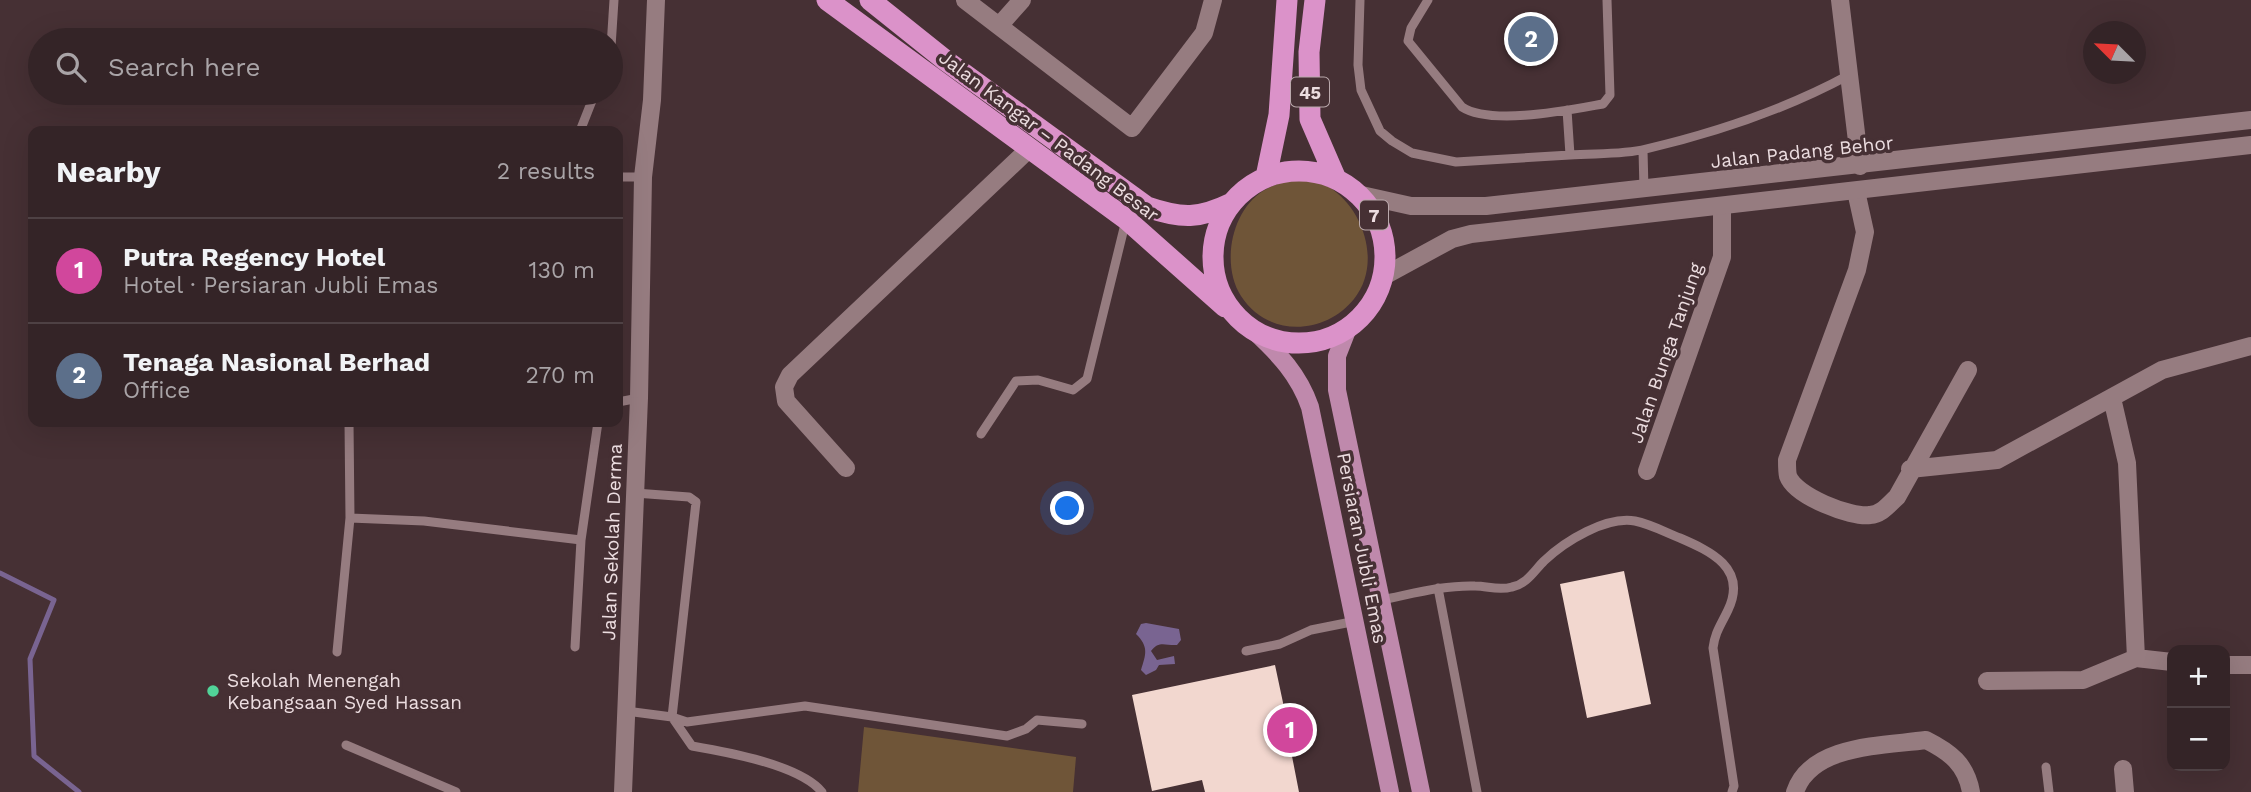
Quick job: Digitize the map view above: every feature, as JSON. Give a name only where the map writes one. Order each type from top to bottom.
[{"type":"highway","name":"Jalan Kangar – Padang Besar","points":[[827,0],[1126,219],[1237,317]]},
{"type":"highway","name":"Jalan Kangar – Padang Besar","points":[[870,0],[945,60],[1147,207],[1173,216],[1207,215],[1234,202]]},
{"type":"highway","name":"45","points":[[1266,177],[1279,115],[1287,0]]},
{"type":"highway","name":"45","points":[[1315,0],[1310,52],[1310,118],[1336,179]]},
{"type":"highway","name":"7","points":[[1302,171],[1336,179],[1357,194],[1368,205],[1381,232],[1384,247],[1382,277],[1366,311],[1348,328],[1333,336],[1301,344],[1285,343],[1254,331],[1237,317],[1223,299],[1215,278],[1213,256],[1216,233],[1234,202],[1243,191],[1266,177],[1302,171]]},
{"type":"main road","name":"Persiaran Jubli Emas","points":[[1348,328],[1337,356],[1337,390],[1421,792]]},
{"type":"main road","name":"Persiaran Jubli Emas","points":[[1254,331],[1289,365],[1304,389],[1321,448],[1390,792]]},
{"type":"street","name":"Jalan Sekolah Derma","points":[[623,792],[639,398],[643,177],[652,100],[656,0]]},
{"type":"street","points":[[965,0],[1132,128],[1204,33],[1213,0]]},
{"type":"street","points":[[999,26],[1022,0]]},
{"type":"street","points":[[1840,0],[1860,166]]},
{"type":"street","name":"Jalan Padang Behor","points":[[1357,194],[1411,206],[1486,206],[1644,191],[2251,120]]},
{"type":"street","points":[[1382,277],[1452,239],[1471,234],[2251,145]]},
{"type":"street","points":[[846,468],[786,401],[784,387],[790,375],[1030,148]]},
{"type":"street","points":[[1857,191],[1865,232],[1857,270],[1787,460],[1788,477],[1804,494],[1824,504],[1868,516],[1882,512],[1896,497],[1968,370]]},
{"type":"street","name":"Jalan Bunga Tanjung","points":[[1647,471],[1722,257],[1722,206]]},
{"type":"street","points":[[1910,470],[1997,460],[2162,370],[2251,346]]},
{"type":"street","points":[[2112,398],[2127,463],[2136,658]]},
{"type":"street","points":[[1987,681],[2083,680],[2136,658],[2167,661]]},
{"type":"street","points":[[2230,665],[2251,665]]},
{"type":"street","points":[[1795,792],[1819,763],[1833,754],[1926,740],[1958,760],[1968,775],[1971,792]]},
{"type":"street","points":[[2123,769],[2125,792]]},
{"type":"lane","points":[[612,28],[614,0]]},
{"type":"lane","points":[[1360,0],[1358,65],[1361,90],[1380,131],[1412,153],[1457,162],[1643,150],[1722,127],[1826,87],[1849,75]]},
{"type":"lane","points":[[1428,0],[1411,28],[1408,41],[1462,107],[1474,114],[1494,115],[1567,110],[1603,104],[1609,95],[1607,0]]},
{"type":"lane","points":[[582,126],[590,105]]},
{"type":"lane","points":[[1567,110],[1570,155]]},
{"type":"lane","points":[[1643,150],[1644,191]]},
{"type":"lane","points":[[623,177],[643,177]]},
{"type":"lane","points":[[981,433],[1016,381],[1038,380],[1073,390],[1087,379],[1126,219]]},
{"type":"lane","points":[[623,401],[639,398]]},
{"type":"lane","points":[[337,652],[350,518],[349,427]]},
{"type":"lane","points":[[575,647],[581,540],[597,427]]},
{"type":"lane","points":[[635,493],[689,497],[696,502],[672,717],[692,746],[750,756],[804,776],[822,792]]},
{"type":"lane","points":[[350,518],[424,520],[581,540]]},
{"type":"lane","points":[[1381,600],[1438,588],[1478,586],[1492,590],[1514,587],[1530,577],[1545,560],[1565,545],[1614,521],[1643,524],[1717,555],[1732,576],[1733,593],[1729,609],[1714,631],[1713,648],[1734,786],[1732,792]]},
{"type":"lane","points":[[1438,588],[1477,792]]},
{"type":"lane","points":[[1247,651],[1280,644],[1311,630],[1356,621]]},
{"type":"lane","points":[[626,711],[672,717],[687,722],[805,706],[1007,736],[1026,729],[1037,720],[1082,724]]},
{"type":"lane","points":[[346,746],[452,791]]},
{"type":"lane","points":[[2046,767],[2049,792]]},
{"type":"shaded area","points":[[1303,179],[1329,187],[1352,209],[1360,223],[1368,254],[1367,270],[1354,299],[1328,320],[1297,327],[1281,325],[1252,310],[1235,283],[1231,254],[1237,225],[1252,200],[1272,186]]},
{"type":"shaded area","points":[[1141,624],[1179,629],[1181,640],[1177,645],[1160,645],[1151,651],[1157,660],[1174,656],[1175,664],[1159,665],[1156,670],[1146,675],[1141,670],[1145,647],[1136,634]]},
{"type":"shaded area","points":[[864,727],[1076,757],[1073,792],[858,792]]},
{"type":"building","points":[[1624,571],[1651,704],[1587,718],[1560,584]]},
{"type":"building","points":[[1275,665],[1285,712],[1300,709],[1306,742],[1290,746],[1299,792],[1205,792],[1202,780],[1152,791],[1132,695]]},
{"type":"waterway","points":[[0,573],[54,600],[30,659],[34,756],[79,792]]},
{"type":"place","name":"Tenaga Nasional Berhad","points":[[1531,39]]},
{"type":"place","name":"Sekolah Menengah Kebangsaan Syed Hassan","points":[[213,691]]},
{"type":"place","name":"Putra Regency Hotel","points":[[1290,730]]}]
